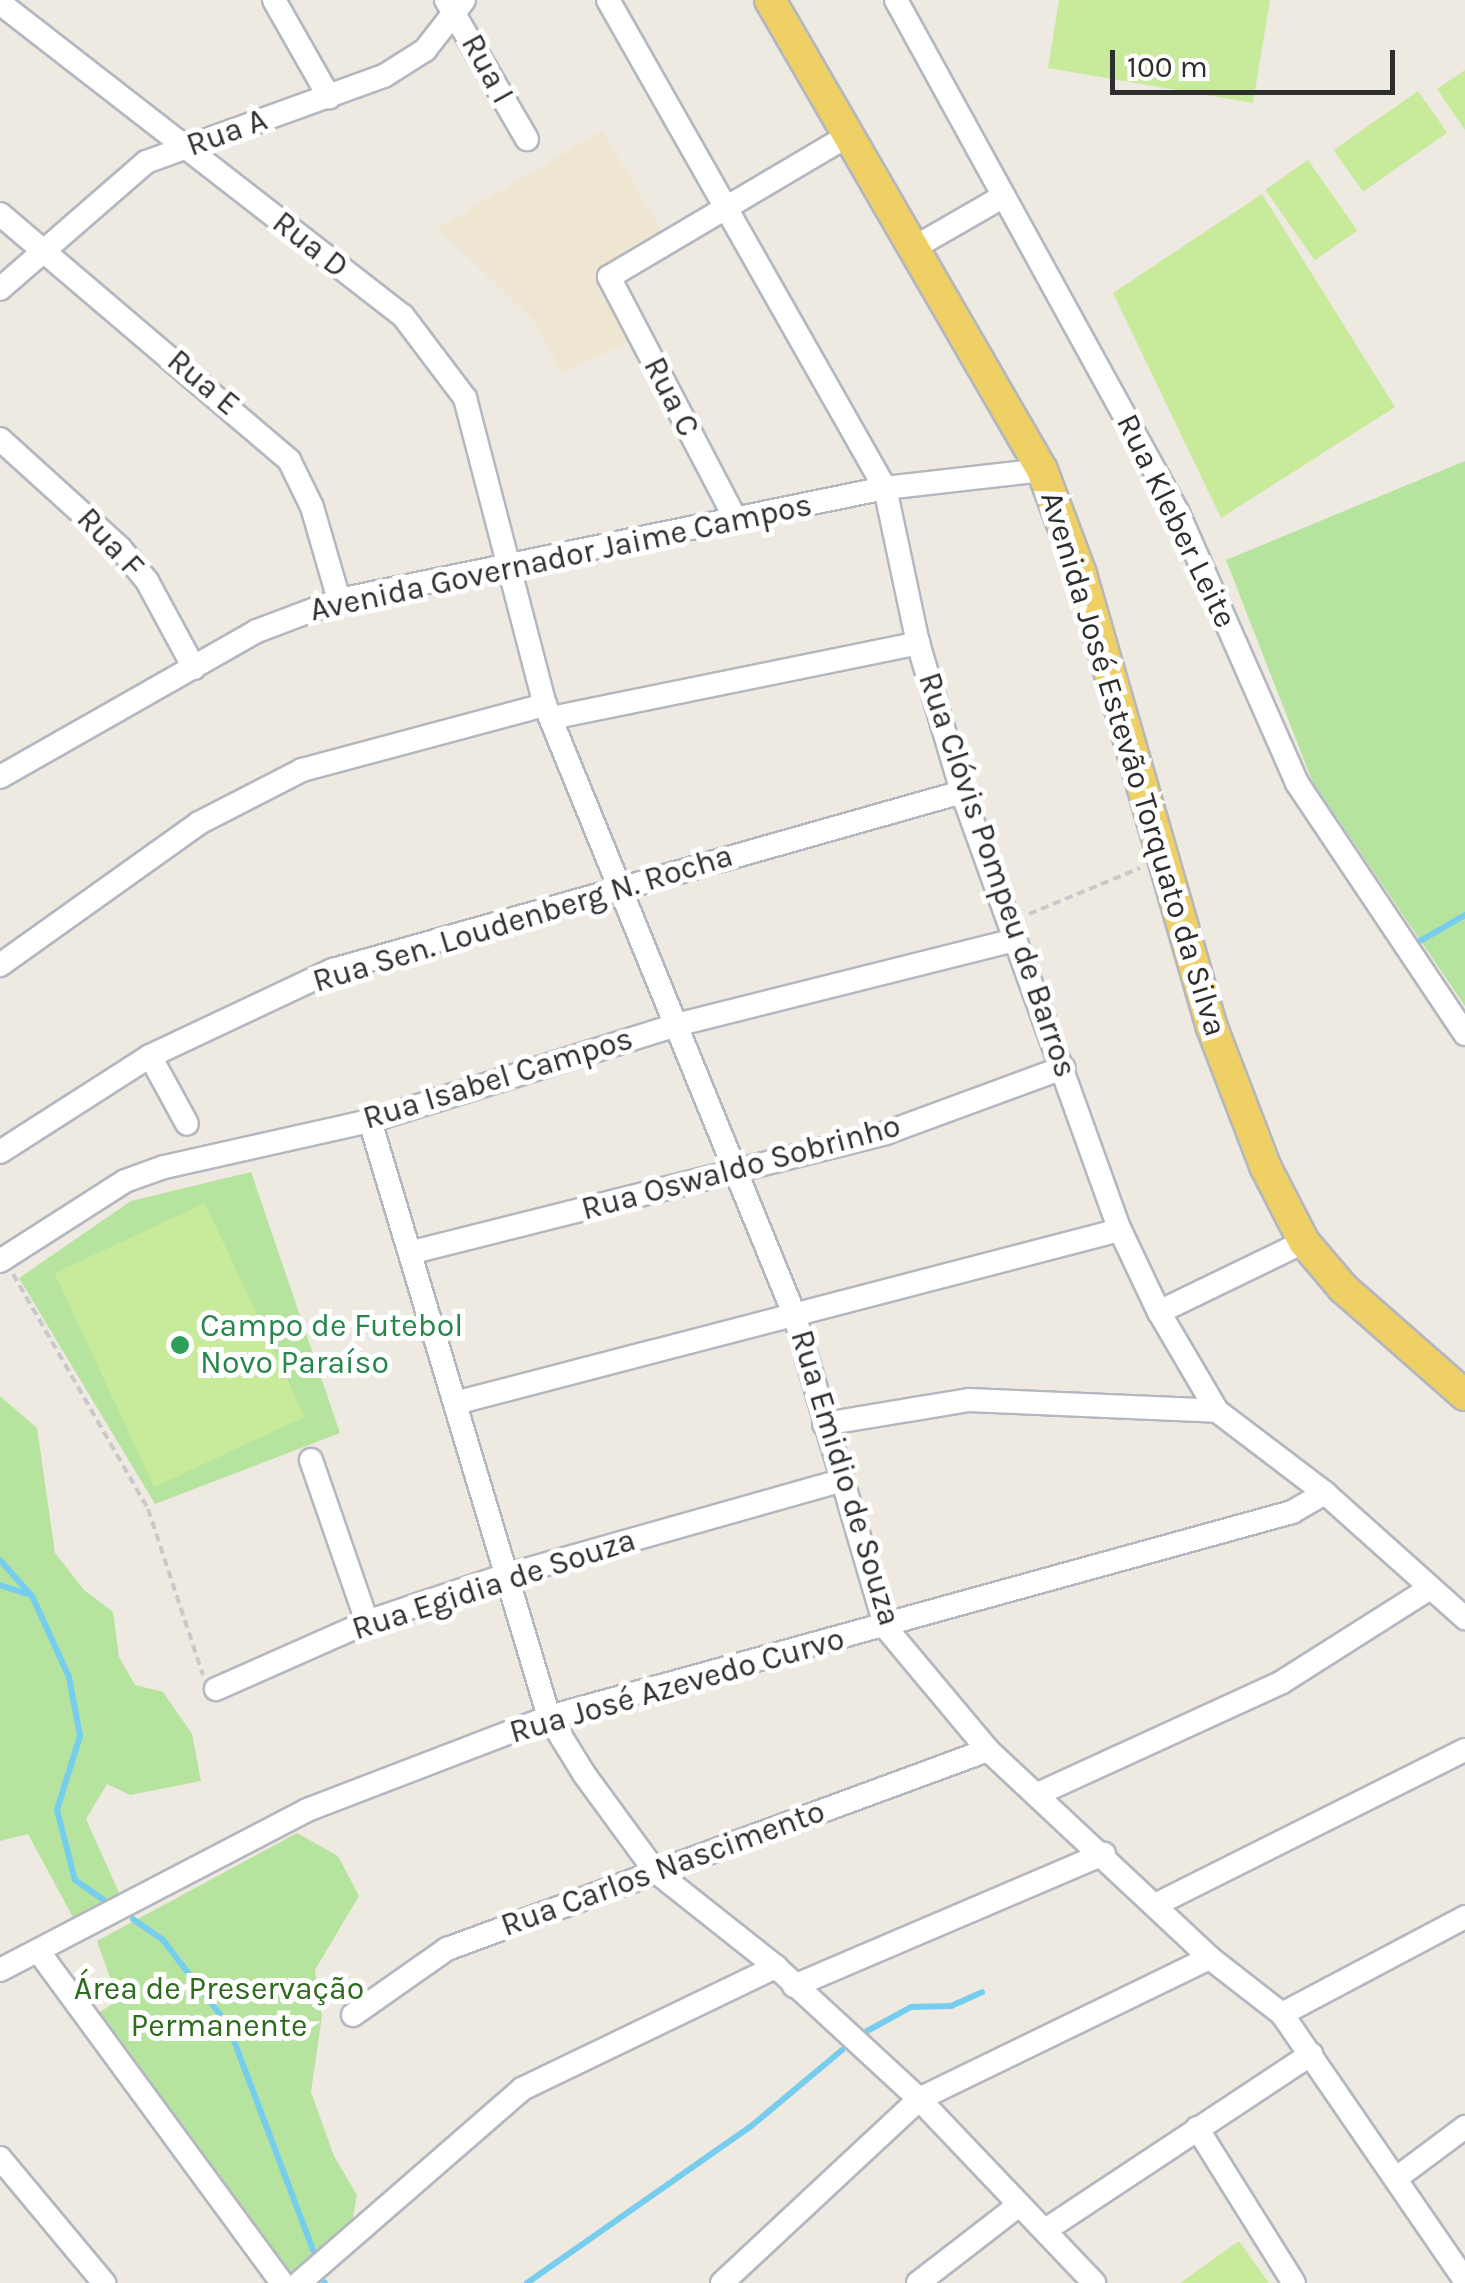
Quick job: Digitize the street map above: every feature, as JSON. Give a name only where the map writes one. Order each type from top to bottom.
[{"type":"main road","name":"Avenida José Estevão Torquato da Silva","points":[[770,0],[917,246],[1042,470],[1081,574],[1211,1026],[1265,1166],[1304,1242],[1344,1288],[1465,1395]]},
{"type":"street","points":[[274,0],[329,97]]},
{"type":"street","name":"Rua Clóvis Pompeu de Barros","points":[[608,0],[885,488],[918,643],[962,792],[1120,1230],[1159,1312],[1217,1411],[1325,1493],[1427,1590],[1465,1618]]},
{"type":"street","name":"Rua Kleber Leite","points":[[896,0],[1178,513],[1297,783],[1465,1034]]},
{"type":"street","name":"Rua D","points":[[0,3],[402,316],[465,398],[505,568]]},
{"type":"street","name":"Rua A","points":[[0,288],[135,170],[184,148],[384,76],[425,50],[456,5]]},
{"type":"street","name":"Rua I","points":[[456,5],[526,139]]},
{"type":"street","points":[[726,204],[851,134]]},
{"type":"street","points":[[917,246],[1004,196]]},
{"type":"street","name":"Rua C","points":[[726,204],[609,276],[734,516]]},
{"type":"street","name":"Rua E","points":[[0,214],[289,460],[312,507],[340,600]]},
{"type":"street","name":"Rua F","points":[[0,440],[120,548],[147,582],[194,668]]},
{"type":"street","name":"Avenida Governador Jaime Campos","points":[[0,777],[257,631],[340,600],[885,488],[1042,470]]},
{"type":"street","name":"Rua Emidio de Souza","points":[[505,568],[548,711],[794,1314],[886,1628],[988,1750],[1040,1793],[1210,1958],[1282,2014],[1398,2177],[1465,2280]]},
{"type":"street","points":[[0,964],[199,823],[302,770],[548,711],[918,643]]},
{"type":"street","name":"Rua Sen. Loudenberg N. Rocha","points":[[0,1152],[150,1056],[332,970],[962,792]]},
{"type":"street","name":"Rua Isabel Campos","points":[[2,1260],[126,1181],[370,1121],[676,1024],[1011,931]]},
{"type":"street","points":[[150,1056],[187,1124]]},
{"type":"street","name":"Rua Oswaldo Sobrinho","points":[[413,1252],[886,1134],[1063,1068]]},
{"type":"street","points":[[370,1121],[459,1402],[504,1576],[548,1717],[655,1871],[776,1967],[919,2098],[1048,2228],[1094,2283]]},
{"type":"street","points":[[459,1402],[1120,1230]]},
{"type":"street","points":[[1159,1312],[1304,1242]]},
{"type":"street","points":[[824,1424],[969,1400],[1217,1411]]},
{"type":"street","points":[[311,1460],[367,1622]]},
{"type":"street","name":"Rua Egidia de Souza","points":[[216,1688],[367,1622],[504,1576],[840,1481]]},
{"type":"street","name":"Rua José Azevedo Curvo","points":[[0,1970],[306,1810],[548,1717],[886,1628],[1292,1512],[1325,1493]]},
{"type":"street","points":[[1040,1793],[1282,1682],[1427,1590]]},
{"type":"street","name":"Rua Carlos Nascimento","points":[[353,2015],[447,1949],[988,1750]]},
{"type":"street","points":[[1157,1904],[1465,1750]]},
{"type":"street","points":[[794,1986],[1104,1854]]},
{"type":"street","points":[[1282,2014],[1465,1917]]},
{"type":"street","points":[[38,1952],[282,2283]]},
{"type":"street","points":[[734,2279],[919,2098],[1210,1958]]},
{"type":"street","points":[[299,2283],[522,2089],[776,1967]]},
{"type":"street","points":[[1048,2228],[1311,2054]]},
{"type":"street","points":[[1398,2177],[1465,2127]]},
{"type":"street","points":[[1196,2128],[1294,2283]]},
{"type":"street","points":[[0,2158],[96,2280]]},
{"type":"street","points":[[918,2283],[1020,2204]]},
{"type":"path","points":[[1011,931],[1163,859]]},
{"type":"path","points":[[2,1260],[148,1508],[205,1680],[216,1688]]},
{"type":"shaded area","points":[[602,131],[664,235],[603,275],[632,340],[562,373],[536,323],[438,228]]},
{"type":"green space","points":[[1059,0],[1270,0],[1253,103],[1048,68]]},
{"type":"green space","points":[[1465,70],[1465,130],[1437,89]]},
{"type":"green space","points":[[1418,91],[1447,133],[1363,192],[1334,150]]},
{"type":"green space","points":[[1308,160],[1357,230],[1315,260],[1265,190]]},
{"type":"green space","points":[[1262,194],[1395,407],[1221,518],[1113,293]]},
{"type":"green space","points":[[1465,461],[1465,1006],[1313,783],[1226,560]]},
{"type":"green space","name":"Campo de Futebol Novo Paraíso","points":[[251,1172],[340,1433],[155,1504],[19,1278],[131,1201]]},
{"type":"green space","name":"Campo de Futebol Novo Paraíso","points":[[205,1203],[305,1417],[154,1487],[55,1273]]},
{"type":"green space","name":"Área de Preservação Permanente","points":[[0,1396],[37,1428],[55,1553],[84,1590],[113,1612],[119,1657],[135,1685],[163,1692],[192,1734],[201,1781],[130,1795],[107,1784],[86,1819],[120,1895],[75,1921],[28,1834],[0,1841]]},
{"type":"green space","name":"Área de Preservação Permanente","points":[[297,1833],[338,1856],[359,1896],[315,1970],[322,2016],[311,2092],[334,2156],[357,2195],[351,2228],[292,2277],[97,2014],[118,2000],[97,1941]]},
{"type":"green space","points":[[1239,2241],[1269,2283],[1180,2283]]},
{"type":"waterway","points":[[1413,945],[1465,915]]},
{"type":"waterway","points":[[0,1560],[32,1596],[69,1677],[80,1736],[57,1810],[75,1880],[104,1900]]},
{"type":"waterway","points":[[0,1585],[27,1594]]},
{"type":"waterway","points":[[133,1919],[163,1940],[228,2025],[313,2250]]},
{"type":"waterway","points":[[867,2031],[911,2007],[951,2006],[982,1992]]},
{"type":"waterway","points":[[527,2283],[750,2127],[842,2050]]},
{"type":"place","name":"Campo de Futebol Novo Paraíso","points":[[180,1345]]}]
